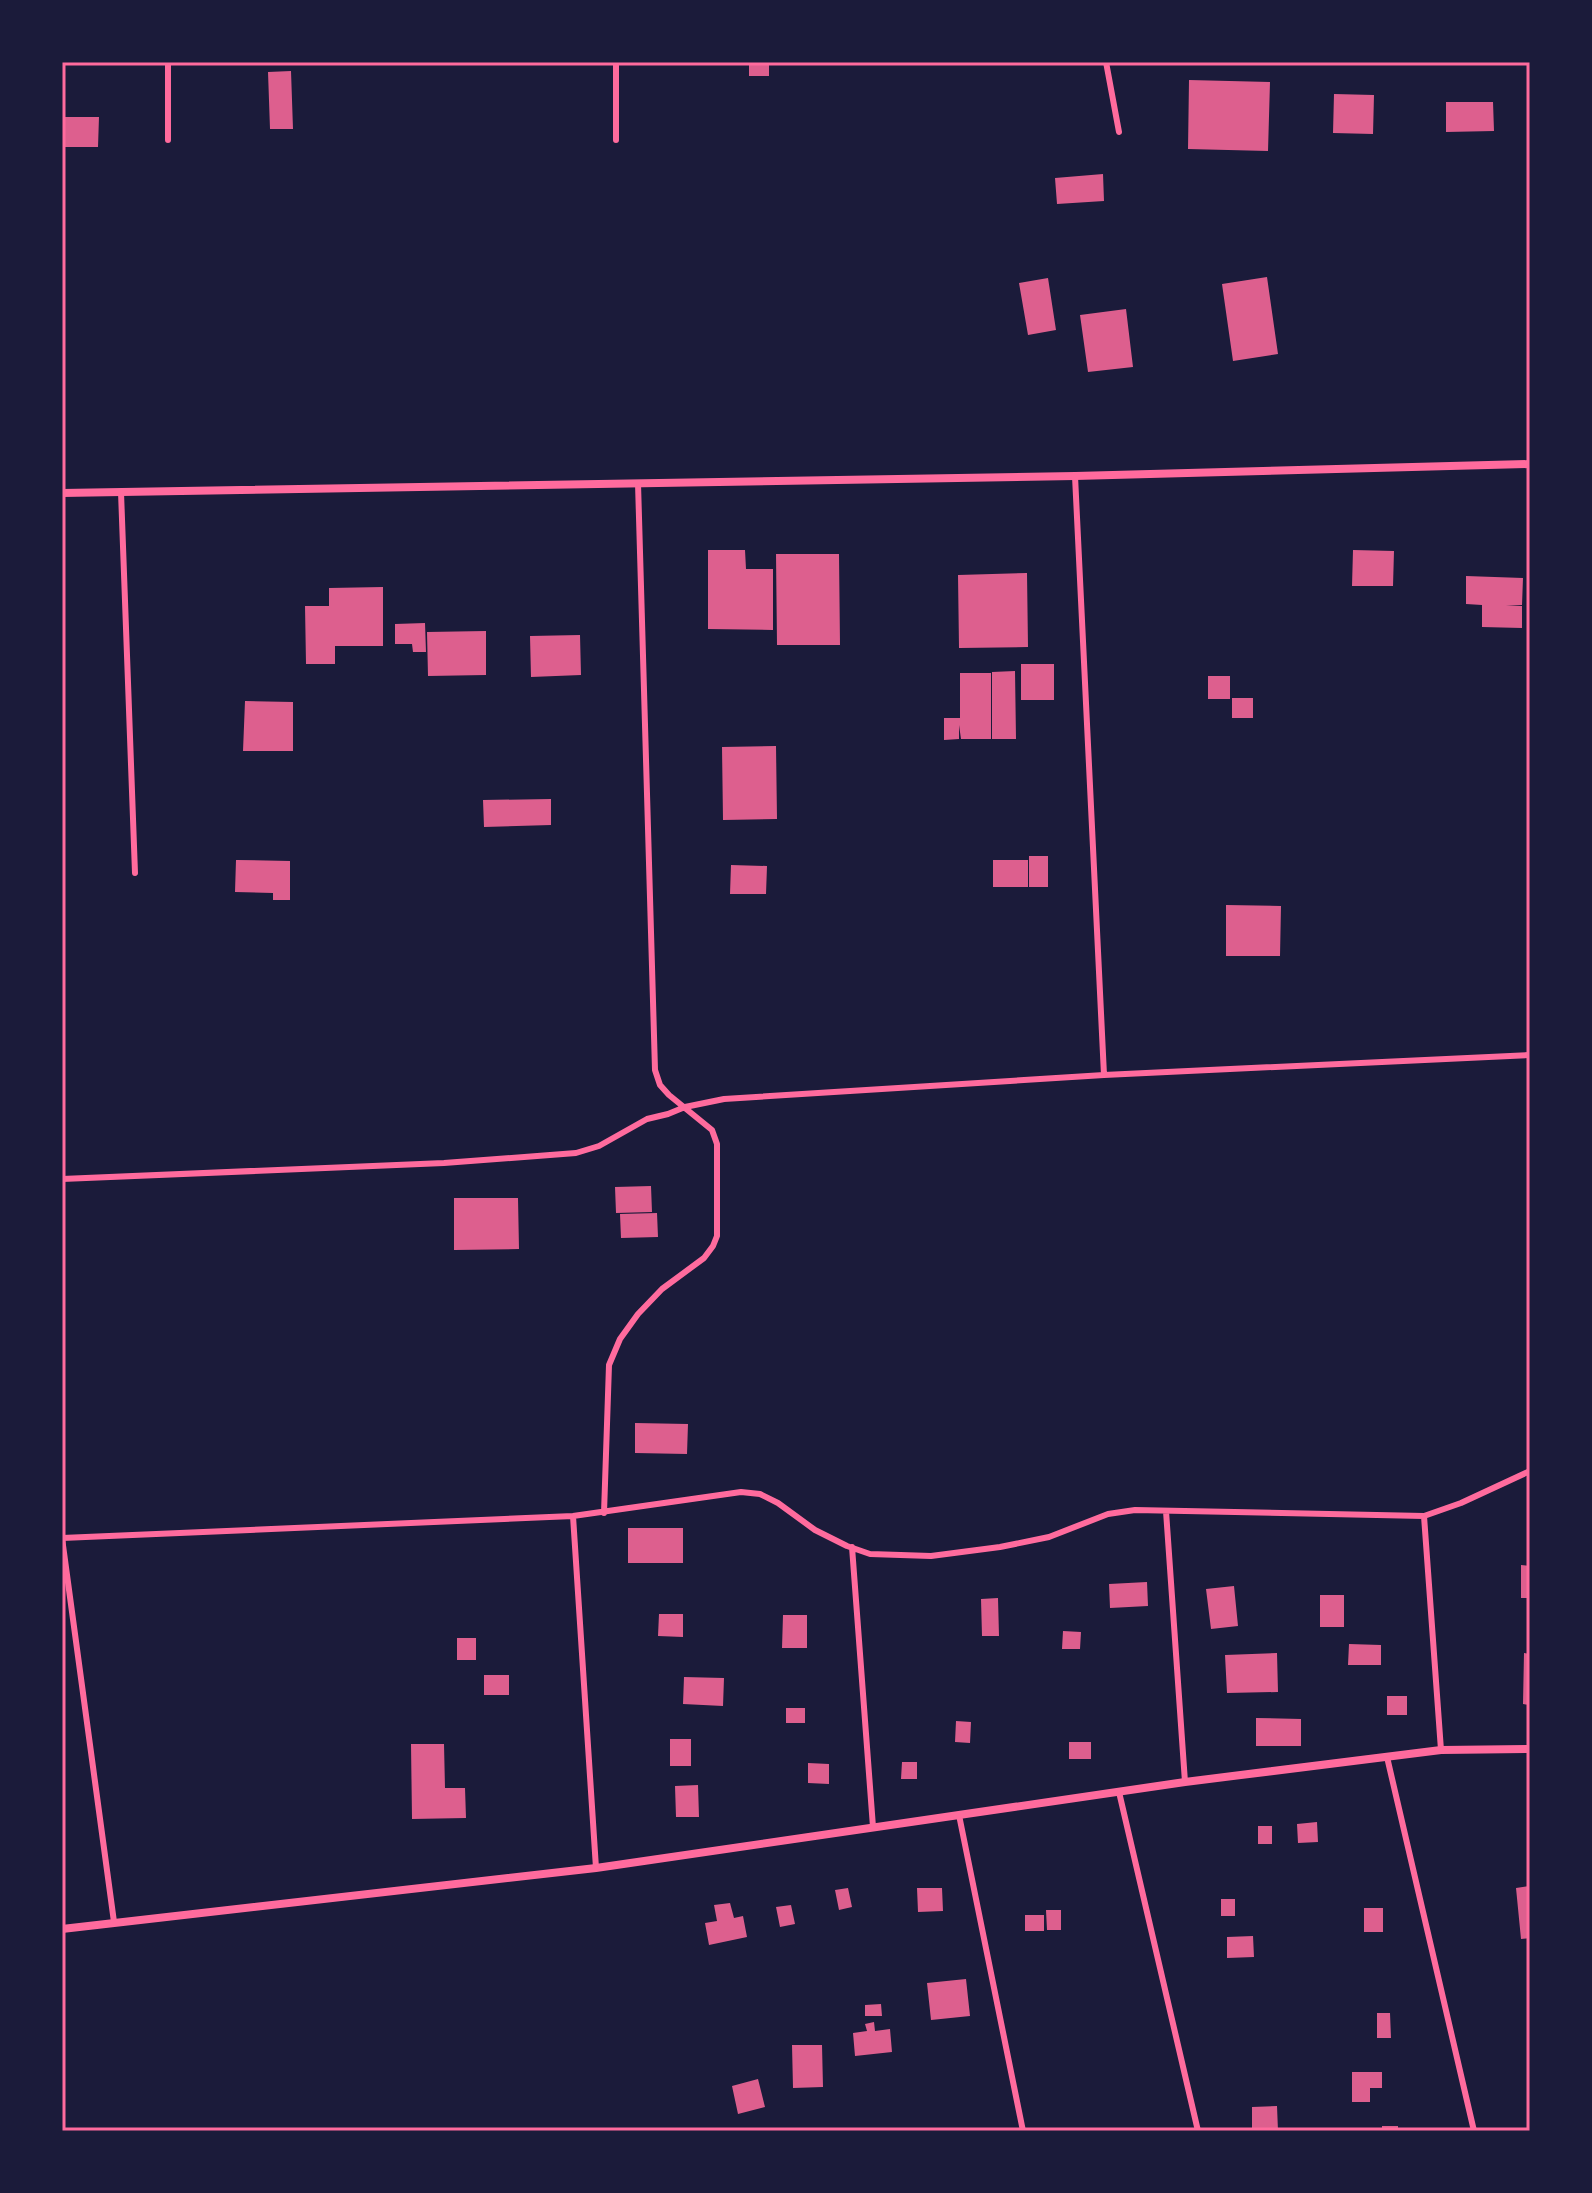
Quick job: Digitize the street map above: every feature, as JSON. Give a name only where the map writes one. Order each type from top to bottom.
[{"type":"street","points":[[62,493],[1075,476],[1530,464]]},
{"type":"street","points":[[62,1929],[596,1868],[1185,1782],[1441,1750],[1530,1749]]},
{"type":"lane","points":[[168,62],[168,140]]},
{"type":"lane","points":[[616,62],[616,140]]},
{"type":"lane","points":[[1106,62],[1119,132]]},
{"type":"lane","points":[[1075,476],[1104,1075]]},
{"type":"lane","points":[[604,1513],[609,1365],[620,1339],[638,1314],[662,1289],[704,1258],[717,1236],[717,1144],[712,1130],[669,1095],[660,1085],[655,1070],[638,483]]},
{"type":"lane","points":[[121,492],[135,873]]},
{"type":"lane","points":[[62,1179],[444,1163],[576,1153],[599,1146],[647,1119],[724,1099],[1104,1075],[1530,1055]]},
{"type":"lane","points":[[114,1922],[62,1538],[573,1516],[741,1492],[760,1494],[815,1530],[870,1554],[931,1556],[1049,1537],[1108,1514],[1135,1510],[1424,1516],[1461,1503],[1530,1471]]},
{"type":"lane","points":[[1166,1511],[1185,1782]]},
{"type":"lane","points":[[573,1516],[596,1868]]},
{"type":"lane","points":[[1424,1516],[1441,1750]]},
{"type":"lane","points":[[852,1547],[873,1827]]},
{"type":"lane","points":[[1387,1757],[1474,2131]]},
{"type":"lane","points":[[1119,1792],[1198,2131]]},
{"type":"lane","points":[[959,1815],[1023,2131]]},
{"type":"building","points":[[749,62],[769,62],[769,76],[749,76]]},
{"type":"building","points":[[291,71],[293,129],[270,129],[268,72]]},
{"type":"building","points":[[1189,80],[1270,82],[1268,151],[1188,149]]},
{"type":"building","points":[[1334,94],[1374,95],[1373,134],[1333,133]]},
{"type":"building","points":[[1446,102],[1493,102],[1494,131],[1446,132]]},
{"type":"building","points":[[62,117],[99,117],[98,147],[62,147]]},
{"type":"building","points":[[1103,174],[1104,201],[1057,204],[1055,178]]},
{"type":"building","points":[[1267,277],[1278,354],[1233,361],[1222,284]]},
{"type":"building","points":[[1048,278],[1056,330],[1028,335],[1019,283]]},
{"type":"building","points":[[1126,309],[1133,367],[1088,372],[1080,315]]},
{"type":"building","points":[[708,550],[745,550],[746,569],[773,569],[773,630],[708,629]]},
{"type":"building","points":[[1353,550],[1394,551],[1393,586],[1352,586]]},
{"type":"building","points":[[776,554],[839,554],[840,645],[777,645]]},
{"type":"building","points":[[1027,573],[1028,647],[959,648],[958,575]]},
{"type":"building","points":[[1466,576],[1523,578],[1522,605],[1506,605],[1522,606],[1522,628],[1482,627],[1482,605],[1466,604]]},
{"type":"building","points":[[383,587],[383,646],[335,646],[335,664],[306,664],[305,606],[329,606],[329,588]]},
{"type":"building","points":[[425,623],[426,652],[413,652],[412,644],[395,644],[395,624]]},
{"type":"building","points":[[486,631],[486,675],[428,676],[427,632]]},
{"type":"building","points":[[580,635],[581,675],[531,677],[530,636]]},
{"type":"building","points":[[1021,664],[1054,664],[1054,700],[1021,700]]},
{"type":"building","points":[[1015,671],[1016,739],[992,739],[992,672]]},
{"type":"building","points":[[960,673],[991,673],[991,739],[961,739],[959,725],[959,739],[944,740],[944,718],[960,718]]},
{"type":"building","points":[[1208,676],[1230,676],[1230,699],[1208,699]]},
{"type":"building","points":[[1232,698],[1253,698],[1253,718],[1232,718]]},
{"type":"building","points":[[245,701],[293,702],[293,751],[243,751]]},
{"type":"building","points":[[776,746],[777,819],[723,820],[722,747]]},
{"type":"building","points":[[551,799],[551,825],[484,827],[483,800]]},
{"type":"building","points":[[1029,856],[1048,856],[1048,887],[1029,887]]},
{"type":"building","points":[[236,860],[290,861],[290,900],[273,900],[273,893],[235,892]]},
{"type":"building","points":[[993,860],[1028,860],[1028,887],[993,887]]},
{"type":"building","points":[[731,865],[767,866],[766,894],[730,894]]},
{"type":"building","points":[[1226,905],[1281,906],[1280,956],[1226,956]]},
{"type":"building","points":[[651,1186],[652,1212],[616,1213],[615,1187]]},
{"type":"building","points":[[454,1198],[518,1198],[519,1249],[454,1250]]},
{"type":"building","points":[[657,1213],[658,1237],[621,1238],[620,1214]]},
{"type":"building","points":[[635,1423],[688,1424],[687,1454],[635,1453]]},
{"type":"building","points":[[628,1528],[683,1528],[683,1563],[628,1563]]},
{"type":"building","points":[[1521,1565],[1530,1566],[1530,1598],[1521,1598]]},
{"type":"building","points":[[1147,1582],[1148,1606],[1110,1608],[1109,1584]]},
{"type":"building","points":[[1234,1586],[1238,1626],[1211,1629],[1206,1589]]},
{"type":"building","points":[[1320,1595],[1344,1595],[1344,1627],[1320,1627]]},
{"type":"building","points":[[998,1598],[999,1636],[982,1636],[981,1599]]},
{"type":"building","points":[[659,1614],[683,1614],[683,1637],[658,1636]]},
{"type":"building","points":[[783,1615],[807,1615],[807,1648],[782,1648]]},
{"type":"building","points":[[1063,1631],[1081,1632],[1080,1649],[1062,1649]]},
{"type":"building","points":[[457,1638],[476,1638],[476,1660],[457,1660]]},
{"type":"building","points":[[1349,1644],[1381,1645],[1381,1665],[1348,1665]]},
{"type":"building","points":[[1277,1653],[1278,1692],[1227,1693],[1225,1655]]},
{"type":"building","points":[[1524,1653],[1530,1654],[1530,1705],[1523,1704]]},
{"type":"building","points":[[484,1675],[509,1675],[509,1695],[484,1695]]},
{"type":"building","points":[[684,1677],[724,1678],[723,1706],[683,1704]]},
{"type":"building","points":[[1387,1696],[1407,1696],[1407,1715],[1387,1715]]},
{"type":"building","points":[[786,1708],[805,1708],[805,1723],[786,1723]]},
{"type":"building","points":[[1256,1718],[1301,1719],[1301,1746],[1256,1746]]},
{"type":"building","points":[[956,1721],[971,1722],[970,1743],[955,1742]]},
{"type":"building","points":[[670,1739],[691,1739],[691,1766],[670,1766]]},
{"type":"building","points":[[1069,1742],[1091,1742],[1091,1759],[1069,1759]]},
{"type":"building","points":[[411,1744],[444,1744],[445,1788],[465,1788],[466,1818],[412,1819]]},
{"type":"building","points":[[902,1762],[917,1762],[917,1779],[901,1779]]},
{"type":"building","points":[[808,1763],[829,1764],[829,1784],[808,1783]]},
{"type":"building","points":[[698,1785],[699,1817],[676,1817],[675,1786]]},
{"type":"building","points":[[1317,1822],[1318,1842],[1298,1843],[1297,1824]]},
{"type":"building","points":[[1258,1826],[1272,1826],[1272,1844],[1258,1844]]},
{"type":"building","points":[[1530,1886],[1530,1938],[1521,1939],[1516,1888]]},
{"type":"building","points":[[848,1888],[852,1907],[839,1910],[835,1890]]},
{"type":"building","points":[[917,1888],[942,1888],[943,1911],[918,1912]]},
{"type":"building","points":[[1221,1899],[1235,1899],[1235,1916],[1221,1916]]},
{"type":"building","points":[[730,1903],[734,1918],[743,1916],[747,1937],[709,1945],[705,1923],[717,1921],[714,1905]]},
{"type":"building","points":[[791,1905],[795,1924],[780,1927],[776,1907]]},
{"type":"building","points":[[1364,1908],[1383,1908],[1383,1932],[1364,1932]]},
{"type":"building","points":[[1046,1910],[1061,1910],[1061,1930],[1047,1930]]},
{"type":"building","points":[[1025,1915],[1044,1915],[1044,1931],[1025,1931]]},
{"type":"building","points":[[1253,1936],[1254,1957],[1227,1958],[1227,1937]]},
{"type":"building","points":[[966,1979],[970,2016],[931,2020],[927,1983]]},
{"type":"building","points":[[881,2004],[882,2016],[865,2016],[865,2005]]},
{"type":"building","points":[[1377,2013],[1390,2013],[1391,2038],[1377,2038]]},
{"type":"building","points":[[874,2022],[875,2031],[890,2029],[892,2052],[855,2056],[853,2033],[867,2031],[865,2024]]},
{"type":"building","points":[[792,2045],[822,2045],[823,2087],[793,2088]]},
{"type":"building","points":[[1352,2072],[1382,2072],[1382,2088],[1370,2088],[1370,2102],[1352,2102]]},
{"type":"building","points":[[758,2079],[765,2107],[738,2114],[732,2086]]},
{"type":"building","points":[[1277,2106],[1278,2131],[1252,2131],[1252,2107]]},
{"type":"building","points":[[1382,2126],[1398,2126],[1398,2131],[1382,2131]]}]
